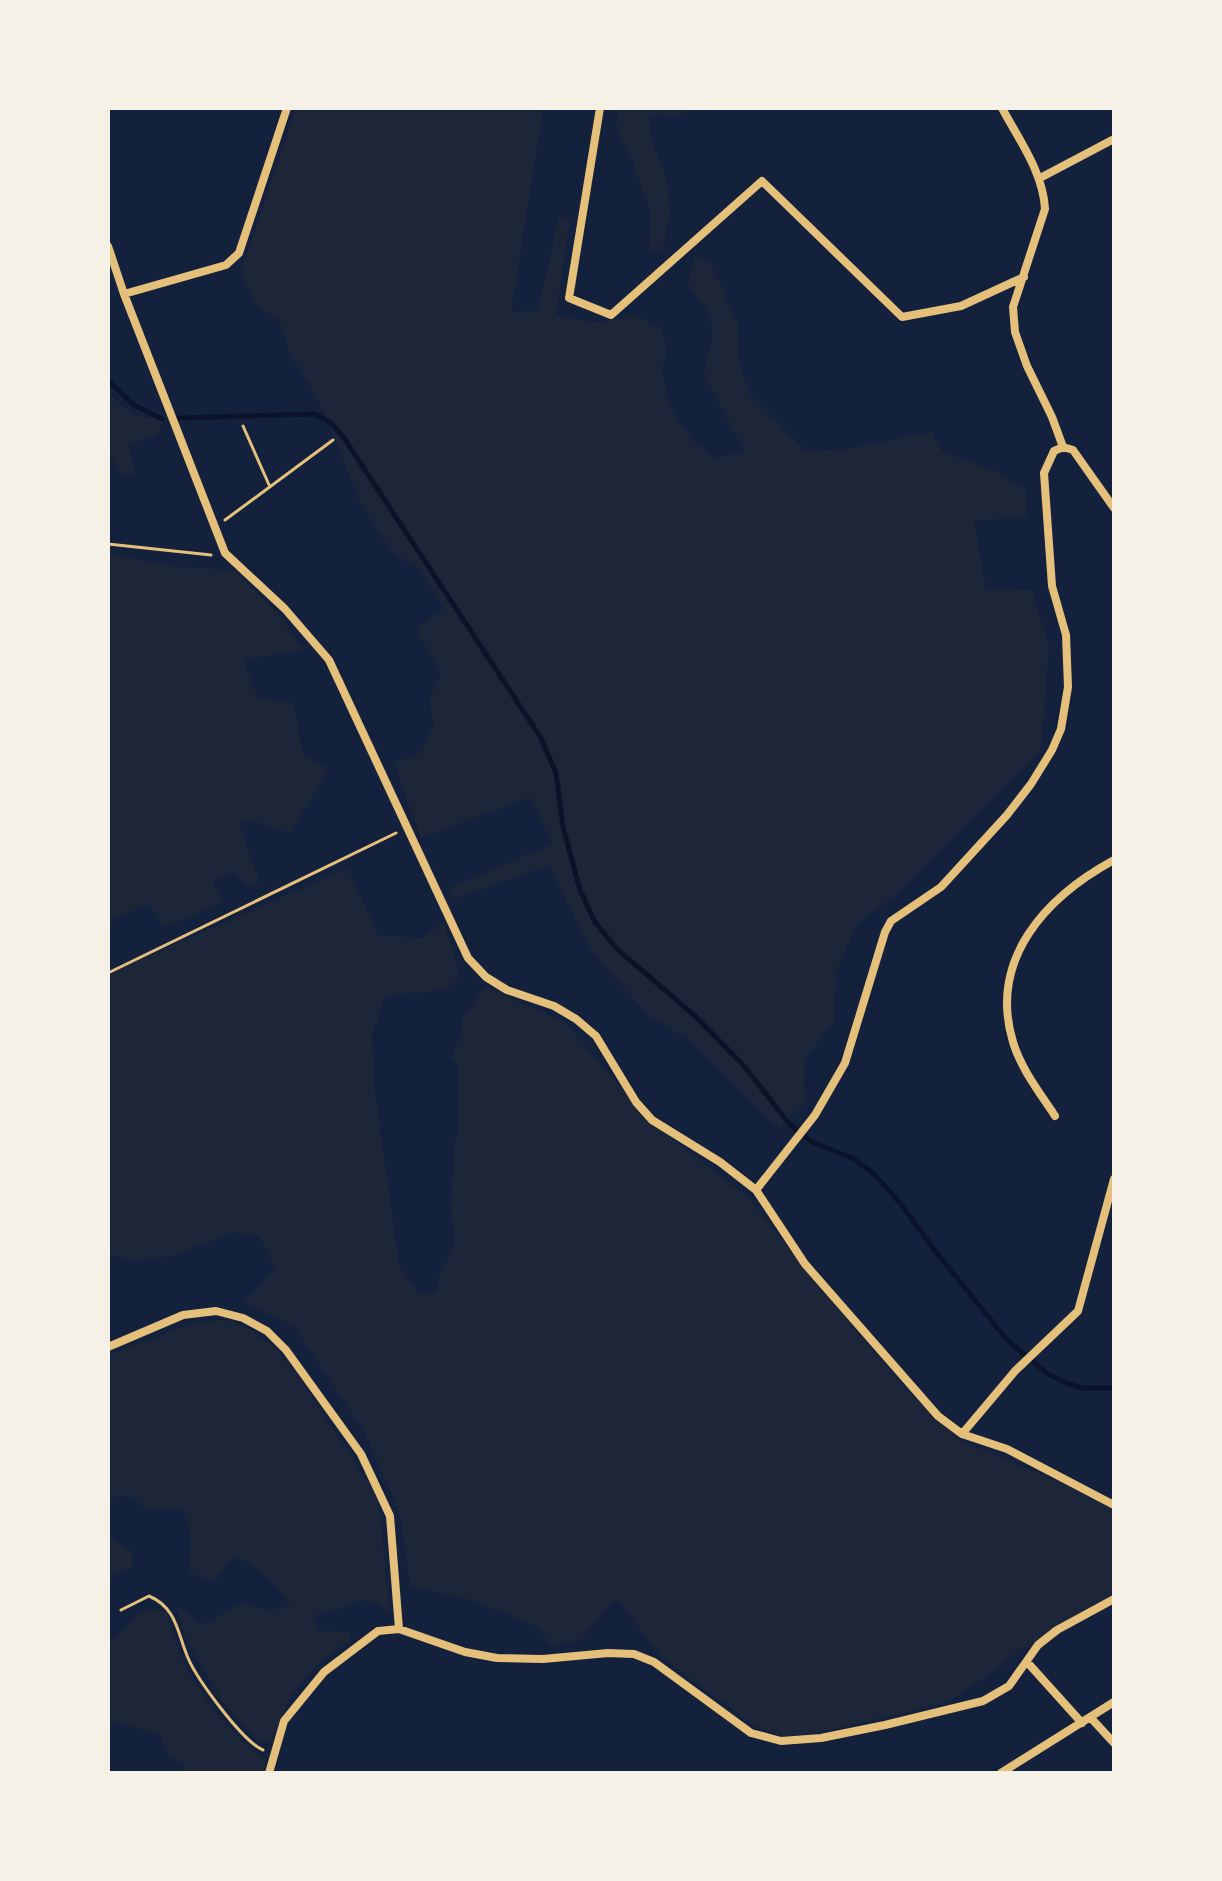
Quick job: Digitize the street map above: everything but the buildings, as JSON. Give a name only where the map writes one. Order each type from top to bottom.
[{"type":"street","points":[[124,294],[226,265],[239,253],[287,108]]},
{"type":"street","points":[[600,108],[569,298],[583,304],[611,315],[762,181],[902,317],[961,306],[1024,277]]},
{"type":"street","points":[[1002,108],[1040,178],[1045,209],[1013,307],[1015,332],[1063,447]]},
{"type":"street","points":[[1040,178],[1114,139]]},
{"type":"street","points":[[108,246],[225,553],[285,609],[329,660],[468,958],[486,977],[507,990],[554,1006],[576,1019],[596,1036],[636,1102],[652,1120],[720,1162],[756,1190],[805,1264],[938,1416],[962,1434],[1007,1449],[1114,1505]]},
{"type":"street","points":[[756,1190],[815,1115],[845,1063],[891,921],[941,887],[1007,815],[1031,784],[1061,729],[1068,687],[1066,635],[1052,586],[1044,471],[1054,451],[1063,447],[1073,450],[1114,508]]},
{"type":"street","points":[[1055,1116],[1025,1070],[1013,1045],[1007,1019],[1007,982],[1017,955],[1037,920],[1064,891],[1114,860]]},
{"type":"street","points":[[962,1434],[1015,1371],[1078,1311],[1114,1179]]},
{"type":"street","points":[[108,1347],[183,1315],[216,1311],[243,1318],[267,1331],[286,1350],[361,1454],[390,1516],[399,1629]]},
{"type":"street","points":[[269,1773],[284,1721],[324,1672],[378,1631],[399,1629],[465,1652],[497,1658],[634,1654],[654,1662],[751,1733],[781,1741],[821,1738],[872,1728],[983,1701],[1009,1686],[1038,1645],[1057,1630],[1114,1599]]},
{"type":"street","points":[[1027,1662],[1114,1743]]},
{"type":"street","points":[[1001,1773],[1114,1702]]},
{"type":"path","points":[[243,426],[270,487]]},
{"type":"path","points":[[215,527],[333,440]]},
{"type":"path","points":[[108,544],[206,556],[225,553]]},
{"type":"path","points":[[108,973],[406,828]]},
{"type":"path","points":[[121,1610],[149,1596],[162,1602],[172,1612],[188,1659],[211,1696],[258,1748],[274,1755]]},
{"type":"shaded area","points":[[296,108],[539,108],[542,116],[511,312],[538,311],[559,217],[570,218],[556,314],[594,322],[633,315],[661,328],[667,349],[662,369],[669,405],[692,440],[713,458],[745,452],[704,374],[712,326],[705,308],[688,284],[695,257],[711,264],[738,325],[739,364],[750,394],[806,451],[847,449],[932,432],[942,452],[989,468],[1027,490],[1027,518],[974,520],[986,589],[1032,590],[1049,645],[1041,749],[894,896],[857,924],[836,972],[834,1022],[804,1060],[805,1103],[779,1128],[692,1041],[651,1018],[590,950],[549,865],[455,899],[449,888],[552,844],[530,797],[421,838],[394,763],[421,752],[434,724],[429,699],[441,675],[416,628],[444,609],[420,569],[395,554],[378,532],[359,499],[317,396],[291,356],[280,322],[256,304],[241,273]]},
{"type":"shaded area","points":[[619,108],[699,108],[675,116],[649,115],[651,139],[667,180],[670,215],[662,250],[649,250],[651,212],[631,158],[616,129]]},
{"type":"shaded area","points":[[108,393],[133,415],[163,420],[157,435],[129,445],[135,474],[124,477],[108,450]]},
{"type":"shaded area","points":[[108,554],[181,567],[234,570],[276,612],[305,650],[243,659],[257,697],[294,704],[303,754],[329,769],[290,833],[255,822],[238,821],[259,880],[250,889],[233,871],[213,881],[222,903],[164,927],[149,904],[108,922]]},
{"type":"shaded area","points":[[348,868],[378,935],[423,938],[444,922],[460,977],[444,990],[385,996],[372,1037],[375,1091],[399,1265],[419,1295],[437,1291],[438,1278],[455,1243],[451,1202],[458,1132],[458,1063],[451,1059],[461,1033],[462,1016],[485,987],[565,1022],[650,1122],[749,1198],[898,1380],[957,1439],[1114,1505],[1114,1599],[1038,1645],[1020,1648],[1002,1665],[949,1702],[817,1733],[781,1736],[755,1726],[659,1655],[618,1600],[610,1605],[581,1640],[551,1646],[538,1627],[468,1599],[410,1586],[400,1513],[364,1431],[294,1326],[244,1302],[276,1268],[259,1236],[232,1232],[173,1256],[130,1261],[108,1253],[108,974]]},
{"type":"shaded area","points":[[226,1320],[249,1329],[270,1344],[295,1371],[378,1498],[390,1613],[377,1604],[360,1600],[344,1608],[317,1614],[315,1622],[321,1631],[350,1632],[350,1640],[309,1672],[290,1698],[270,1743],[254,1738],[221,1699],[186,1640],[177,1606],[204,1625],[244,1602],[267,1609],[291,1605],[266,1576],[235,1556],[215,1581],[189,1573],[191,1533],[181,1507],[147,1511],[133,1497],[117,1496],[108,1500],[108,1355],[197,1322]]},
{"type":"shaded area","points":[[108,1533],[132,1553],[132,1567],[108,1579]]},
{"type":"shaded area","points":[[151,1608],[167,1612],[180,1653],[191,1675],[218,1715],[267,1761],[263,1773],[185,1773],[183,1763],[168,1755],[159,1734],[108,1720],[108,1644],[138,1613]]},
{"type":"waterway","points":[[108,380],[134,405],[162,419]]},
{"type":"waterway","points":[[178,418],[315,414],[331,423],[344,438],[541,738],[556,773],[563,827],[580,890],[595,922],[617,949],[695,1016],[745,1067],[790,1125],[812,1142],[852,1158],[873,1173],[1007,1340],[1048,1374],[1066,1383],[1082,1388],[1114,1388]]}]
